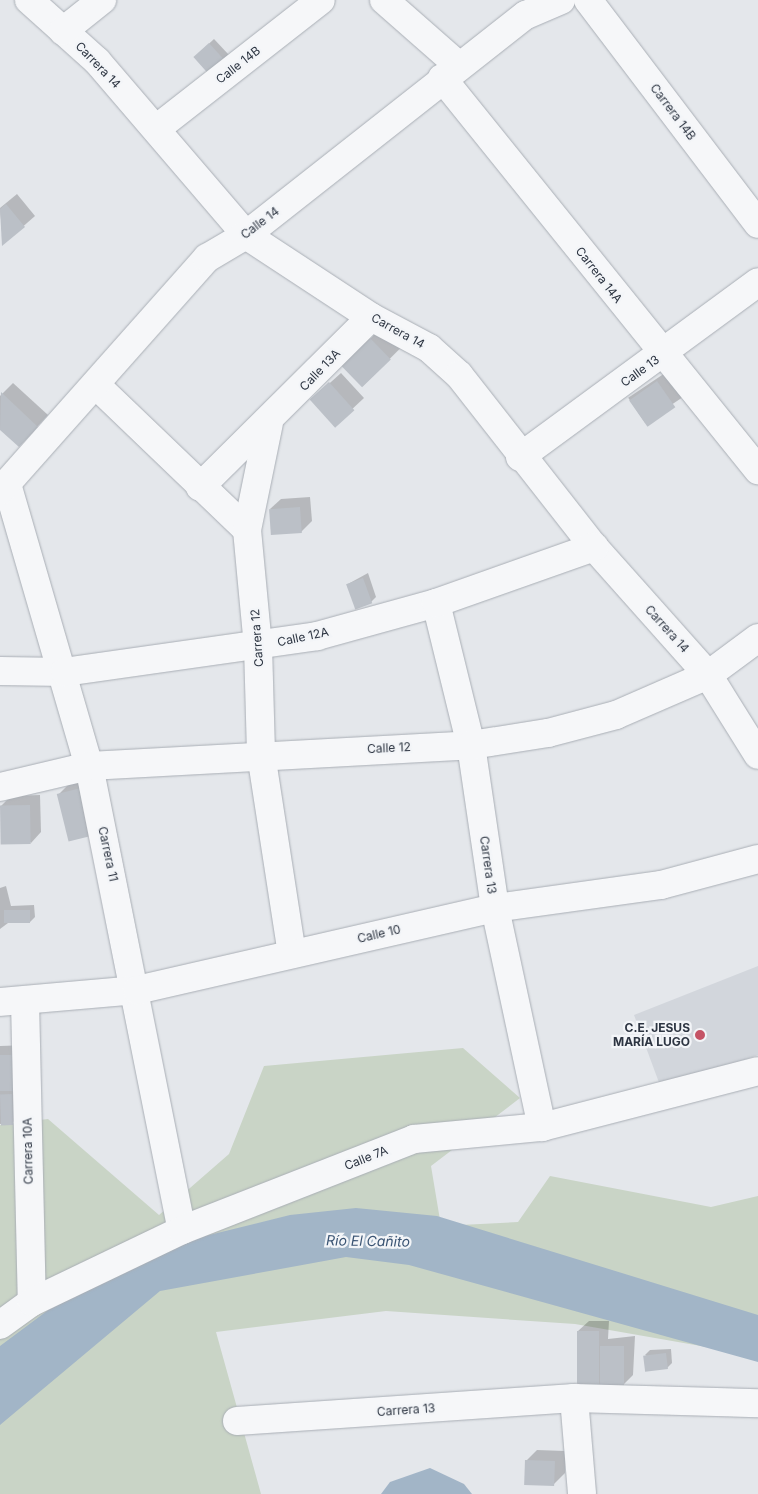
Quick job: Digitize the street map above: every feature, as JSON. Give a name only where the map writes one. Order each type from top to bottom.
[{"type":"street","name":"Carrera 14","points":[[29,0],[97,61],[246,235],[371,317],[429,348],[459,375],[520,457],[594,547],[708,675],[758,755]]},
{"type":"street","points":[[63,31],[102,0]]},
{"type":"street","name":"Calle 14B","points":[[156,129],[321,0]]},
{"type":"street","name":"Carrera 14A","points":[[384,0],[451,72],[662,356],[758,470]]},
{"type":"street","name":"Calle 14","points":[[4,487],[208,258],[246,235],[451,72],[526,15],[561,0]]},
{"type":"street","name":"Carrera 14B","points":[[588,0],[758,224]]},
{"type":"street","name":"Calle 13","points":[[520,457],[662,356],[758,282]]},
{"type":"street","name":"Calle 13A","points":[[200,487],[269,423],[371,317]]},
{"type":"street","points":[[96,385],[246,530]]},
{"type":"street","points":[[246,530],[269,423]]},
{"type":"street","name":"Carrera 11","points":[[4,487],[64,672],[89,766],[137,990],[182,1230]]},
{"type":"street","name":"Carrera 12","points":[[246,530],[258,646],[261,754],[292,954]]},
{"type":"street","name":"Calle 12A","points":[[0,671],[64,672],[258,646],[317,636],[436,603],[594,547]]},
{"type":"street","name":"Carrera 13","points":[[436,603],[471,745],[495,908],[542,1127]]},
{"type":"street","name":"Calle 12","points":[[0,787],[89,766],[261,754],[471,745],[548,733],[616,715],[708,675],[758,638]]},
{"type":"street","name":"Calle 10","points":[[12,1001],[137,990],[495,908],[661,885],[758,859]]},
{"type":"street","name":"Carrera 10A","points":[[12,1001],[32,1302]]},
{"type":"street","name":"Calle 7A","points":[[0,1324],[32,1302],[182,1230],[414,1138],[542,1127],[758,1071]]},
{"type":"street","points":[[574,1398],[582,1494]]},
{"type":"street","name":"Carrera 13","points":[[238,1421],[574,1398],[758,1403]]},
{"type":"shaded area","name":"C.E. JESUS MARÍA LUGO","points":[[758,966],[758,1055],[661,1088],[634,1015]]},
{"type":"green space","points":[[463,1048],[520,1098],[431,1166],[441,1226],[518,1222],[550,1176],[711,1207],[758,1196],[758,1356],[575,1324],[386,1311],[216,1332],[261,1494],[0,1494],[0,1125],[48,1119],[159,1215],[229,1154],[264,1066]]},
{"type":"water","name":"Río El Cañito","points":[[356,1208],[437,1216],[758,1315],[758,1362],[409,1265],[346,1257],[160,1291],[0,1425],[0,1346],[63,1299],[122,1267],[201,1237],[290,1215]]},
{"type":"water","points":[[430,1468],[464,1484],[472,1494],[381,1494],[390,1482]]},
{"type":"building","points":[[209,43],[226,62],[210,76],[193,57]]},
{"type":"building","points":[[6,204],[25,227],[2,246],[0,209]]},
{"type":"building","points":[[370,338],[391,360],[362,387],[341,366]]},
{"type":"building","points":[[657,381],[675,407],[648,427],[629,401]]},
{"type":"building","points":[[329,382],[354,410],[335,428],[310,399]]},
{"type":"building","points":[[1,392],[38,427],[19,447],[0,430]]},
{"type":"building","points":[[300,507],[302,533],[271,535],[269,509]]},
{"type":"building","points":[[363,578],[372,603],[355,610],[346,584]]},
{"type":"building","points":[[81,788],[93,836],[69,842],[57,794]]},
{"type":"building","points":[[30,805],[31,844],[1,845],[0,806]]},
{"type":"building","points":[[4,910],[30,910],[30,923],[4,923]]},
{"type":"building","points":[[0,1055],[19,1055],[19,1091],[0,1091]]},
{"type":"building","points":[[0,1094],[12,1094],[13,1125],[1,1125]]},
{"type":"building","points":[[577,1331],[599,1331],[599,1387],[577,1387]]},
{"type":"building","points":[[600,1346],[624,1346],[624,1386],[600,1386]]},
{"type":"building","points":[[666,1353],[668,1369],[645,1372],[643,1356]]},
{"type":"building","points":[[525,1460],[555,1461],[554,1486],[524,1485]]},
{"type":"place","name":"C.E. JESUS MARÍA LUGO","points":[[700,1035]]}]
